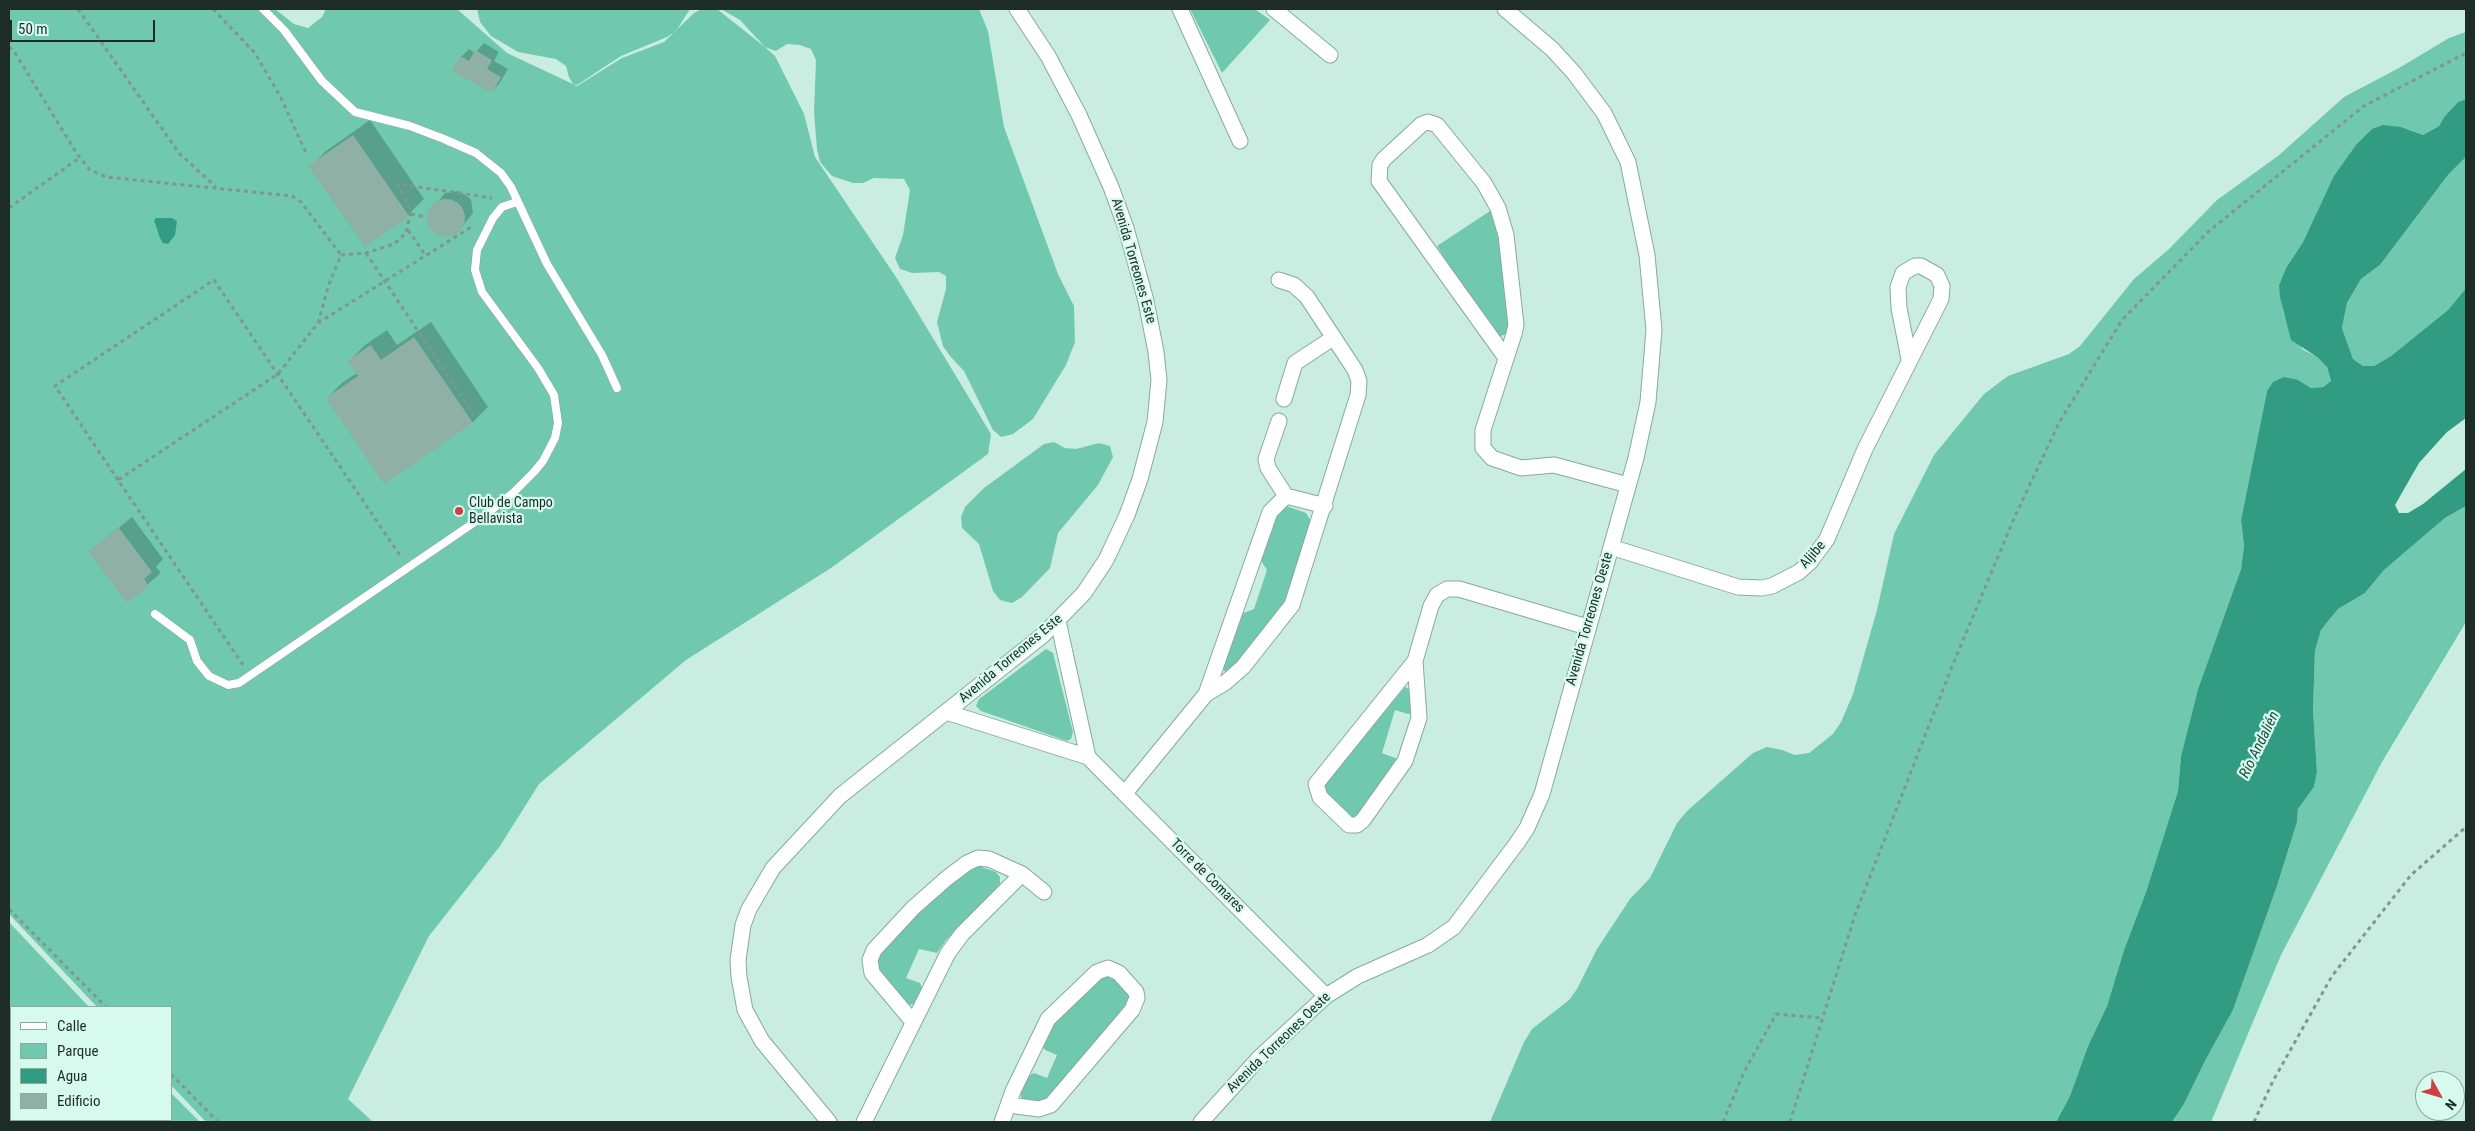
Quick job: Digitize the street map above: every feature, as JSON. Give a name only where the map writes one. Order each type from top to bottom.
[{"type":"street","name":"Avenida Torreones Este","points":[[830,1122],[762,1041],[745,1010],[739,977],[739,951],[749,909],[764,881],[810,826],[868,772],[946,712],[1058,621],[1084,593],[1095,577],[1127,515],[1140,479],[1155,422],[1158,366],[1152,326],[1137,264],[1111,187],[1064,84],[1017,9]]},
{"type":"street","points":[[1180,9],[1240,141]]},
{"type":"street","points":[[1274,9],[1330,55]]},
{"type":"street","name":"Avenida Torreones Oeste","points":[[1201,1122],[1259,1058],[1326,996],[1358,976],[1422,948],[1447,932],[1465,915],[1517,844],[1527,828],[1542,794],[1587,627],[1636,458],[1648,402],[1654,330],[1651,280],[1633,180],[1621,144],[1594,98],[1552,50],[1505,9]]},
{"type":"street","points":[[1506,358],[1379,181],[1380,165],[1422,124],[1433,123],[1440,128],[1484,183],[1502,218],[1516,315],[1514,334],[1481,436],[1483,448],[1487,454],[1498,460],[1521,468],[1554,466],[1628,485]]},
{"type":"street","name":"Aljibe","points":[[1610,547],[1738,587],[1761,588],[1772,586],[1799,572],[1810,562],[1827,540],[1865,449],[1938,305],[1942,293],[1937,275],[1927,267],[1921,266],[1908,268],[1903,273],[1898,287],[1898,308],[1909,359]]},
{"type":"street","points":[[1206,694],[1226,682],[1243,667],[1292,605],[1325,506],[1359,388],[1355,370],[1301,291],[1279,280]]},
{"type":"street","points":[[1284,399],[1290,372],[1295,363],[1333,338]]},
{"type":"street","points":[[1279,422],[1266,464],[1286,496],[1325,506]]},
{"type":"street","points":[[1125,794],[1206,694],[1267,519],[1274,506],[1286,496]]},
{"type":"street","points":[[1415,661],[1316,784],[1320,797],[1349,825],[1357,825],[1364,820],[1405,761],[1419,718],[1415,661],[1433,600],[1447,589],[1459,589],[1587,627]]},
{"type":"street","points":[[1058,621],[1088,757]]},
{"type":"street","name":"Torre de Comares","points":[[946,712],[1088,757],[1326,996]]},
{"type":"street","points":[[913,1022],[872,973],[870,960],[874,950],[929,892],[972,860],[989,860],[1022,874],[1044,892]]},
{"type":"street","points":[[864,1122],[954,943],[1022,874]]},
{"type":"street","points":[[1002,1122],[1017,1082],[1048,1018],[1097,972],[1108,968],[1119,973],[1136,992],[1136,1004],[1132,1010],[1051,1105],[1039,1109],[1009,1105]]},
{"type":"lane","points":[[263,9],[284,30],[322,81],[345,105],[363,116],[426,131],[476,153],[501,173],[511,187],[547,264],[602,355],[617,388]]},
{"type":"lane","points":[[155,614],[190,640],[197,661],[209,676],[228,685],[239,683],[488,513],[514,492],[534,472],[550,450],[554,438],[557,412],[554,395],[538,368],[488,303],[477,282],[474,270],[477,250],[497,211],[502,206],[517,202]]},
{"type":"path","points":[[78,9],[179,153],[206,180],[216,187]]},
{"type":"path","points":[[213,9],[255,53],[281,98],[307,155]]},
{"type":"path","points":[[9,47],[14,51],[80,158],[90,170],[106,177],[286,194],[297,198],[342,255]]},
{"type":"path","points":[[1790,1122],[1855,915],[1951,669],[2015,516],[2060,421],[2122,320],[2209,231],[2364,106],[2466,53]]},
{"type":"path","points":[[9,208],[80,158]]},
{"type":"path","points":[[342,255],[366,253],[394,244],[408,230],[411,214],[408,201],[398,184],[517,202]]},
{"type":"path","points":[[118,480],[278,374],[318,323],[497,211]]},
{"type":"path","points":[[411,214],[427,217]]},
{"type":"path","points":[[408,230],[426,256]]},
{"type":"path","points":[[366,253],[474,416]]},
{"type":"path","points":[[318,323],[326,293],[342,255]]},
{"type":"path","points":[[248,671],[55,386],[214,280],[405,564]]},
{"type":"path","points":[[2254,1122],[2273,1081],[2332,976],[2412,875],[2466,826]]},
{"type":"path","points":[[9,909],[105,1006]]},
{"type":"path","points":[[1723,1122],[1744,1072],[1776,1014],[1822,1018]]},
{"type":"path","points":[[172,1075],[218,1122]]},
{"type":"green space","name":"Club de Campo Bellavista","points":[[9,9],[275,9],[294,24],[308,28],[322,17],[326,9],[457,9],[507,53],[577,86],[622,58],[664,42],[694,13],[702,9],[717,9],[765,47],[775,56],[804,114],[815,157],[896,277],[991,434],[988,454],[831,568],[686,660],[539,784],[500,846],[429,936],[348,1099],[373,1122],[206,1122],[172,1086],[172,1006],[96,1006],[9,914]]},
{"type":"green space","points":[[477,9],[690,9],[676,31],[667,37],[621,56],[577,85],[573,84],[566,66],[556,59],[518,52],[491,36],[480,22]]},
{"type":"green space","points":[[721,9],[979,9],[988,31],[1004,127],[1058,274],[1074,306],[1075,342],[1066,365],[1033,419],[1013,434],[1001,437],[993,430],[964,371],[943,346],[937,322],[946,289],[946,276],[939,272],[912,273],[900,269],[895,258],[903,235],[910,190],[904,179],[874,178],[863,183],[853,183],[832,176],[820,162],[817,149],[814,113],[816,60],[811,49],[800,45],[787,44],[776,51],[765,47],[740,20]]},
{"type":"green space","points":[[1190,9],[1255,9],[1270,20],[1222,73]]},
{"type":"green space","points":[[2466,32],[2466,99],[2458,102],[2444,117],[2439,126],[2423,135],[2401,127],[2323,200],[2303,242],[2286,268],[2279,285],[2284,314],[2302,349],[2317,357],[2327,367],[2331,381],[2323,387],[2311,388],[2298,380],[2267,391],[2241,520],[2244,546],[2241,569],[2198,689],[2181,756],[2178,791],[2107,1006],[2088,1046],[2070,1096],[2056,1122],[1490,1122],[1524,1042],[1532,1029],[1569,1000],[1577,989],[1597,949],[1630,899],[1650,878],[1677,823],[1687,811],[1753,753],[1767,747],[1795,755],[1809,753],[1833,734],[1841,722],[1853,694],[1877,610],[1894,534],[1934,455],[1984,394],[2008,376],[2069,354],[2080,346],[2134,279],[2169,249],[2217,200],[2278,156],[2344,97],[2399,68],[2449,38]]},
{"type":"green space","points":[[2466,157],[2466,288],[2448,310],[2391,356],[2374,366],[2363,366],[2353,359],[2342,328],[2347,303],[2361,279],[2380,265],[2448,175]]},
{"type":"green space","points":[[1490,211],[1495,219],[1511,323],[1508,333],[1501,336],[1491,332],[1437,246]]},
{"type":"green space","points":[[1054,442],[1065,448],[1076,449],[1099,443],[1110,446],[1113,457],[1098,485],[1058,533],[1050,568],[1022,597],[1012,603],[1000,600],[993,591],[979,544],[962,528],[961,517],[965,507],[984,488],[1044,444]]},
{"type":"green space","points":[[1284,505],[1306,513],[1311,521],[1289,600],[1232,672],[1226,673],[1223,669],[1241,614],[1254,609],[1267,570],[1259,558],[1275,514]]},
{"type":"green space","points":[[2466,506],[2466,622],[2382,762],[2281,955],[2211,1122],[2172,1122],[2184,1104],[2233,1010],[2277,886],[2297,822],[2298,809],[2314,787],[2317,772],[2313,710],[2315,651],[2321,630],[2338,609],[2365,593],[2384,570],[2445,518]]},
{"type":"green space","points":[[1046,649],[1053,653],[1073,732],[1071,739],[1067,741],[981,711],[976,706],[979,699]]},
{"type":"green space","points":[[1405,687],[1411,690],[1412,713],[1408,714],[1395,710],[1382,753],[1398,759],[1358,818],[1351,820],[1324,794],[1322,786]]},
{"type":"green space","points":[[976,865],[996,872],[1000,877],[1000,884],[946,940],[937,953],[919,949],[906,978],[920,983],[922,988],[914,1004],[907,1005],[878,968],[877,957],[923,906]]},
{"type":"green space","points":[[9,922],[88,1006],[10,1006],[10,1121],[172,1121],[172,1094],[200,1122],[9,1122]]},
{"type":"green space","points":[[1102,975],[1112,976],[1128,992],[1130,997],[1127,1003],[1049,1099],[1038,1103],[1025,1101],[1021,1097],[1021,1091],[1029,1076],[1034,1073],[1047,1078],[1057,1055],[1045,1050],[1043,1047],[1055,1020]]},
{"type":"water","name":"Río Andalién","points":[[2466,99],[2466,157],[2448,175],[2380,265],[2361,279],[2347,303],[2342,328],[2353,359],[2363,366],[2374,366],[2391,356],[2448,310],[2466,288],[2466,418],[2447,432],[2419,463],[2395,505],[2399,513],[2408,513],[2423,504],[2466,469],[2466,506],[2445,518],[2384,570],[2365,593],[2338,609],[2321,630],[2315,651],[2313,710],[2317,772],[2314,787],[2298,809],[2297,822],[2277,886],[2233,1010],[2184,1104],[2172,1122],[2056,1122],[2070,1096],[2088,1046],[2107,1006],[2178,791],[2181,756],[2198,689],[2241,569],[2244,546],[2241,520],[2267,391],[2273,382],[2284,377],[2298,380],[2311,388],[2323,387],[2331,381],[2327,367],[2317,357],[2291,340],[2280,297],[2279,285],[2286,268],[2303,242],[2334,176],[2356,145],[2372,129],[2383,125],[2401,127],[2423,135],[2439,126],[2444,117],[2458,102]]},
{"type":"water","points":[[156,218],[172,218],[177,221],[175,235],[168,244],[163,243],[160,238],[154,220]]},
{"type":"building","points":[[475,50],[492,60],[487,69],[501,77],[492,93],[452,71],[460,56],[469,61]]},
{"type":"building","points":[[353,135],[409,216],[365,247],[308,166]]},
{"type":"building","points":[[446,199],[460,204],[465,218],[460,232],[446,237],[432,232],[427,218],[432,204]]},
{"type":"building","points":[[414,337],[473,423],[384,484],[326,398],[358,376],[347,361],[371,345],[381,360]]},
{"type":"building","points":[[119,528],[152,572],[144,579],[149,586],[127,603],[88,551]]},
{"type":"place","name":"Club de Campo Bellavista","points":[[459,511]]}]
